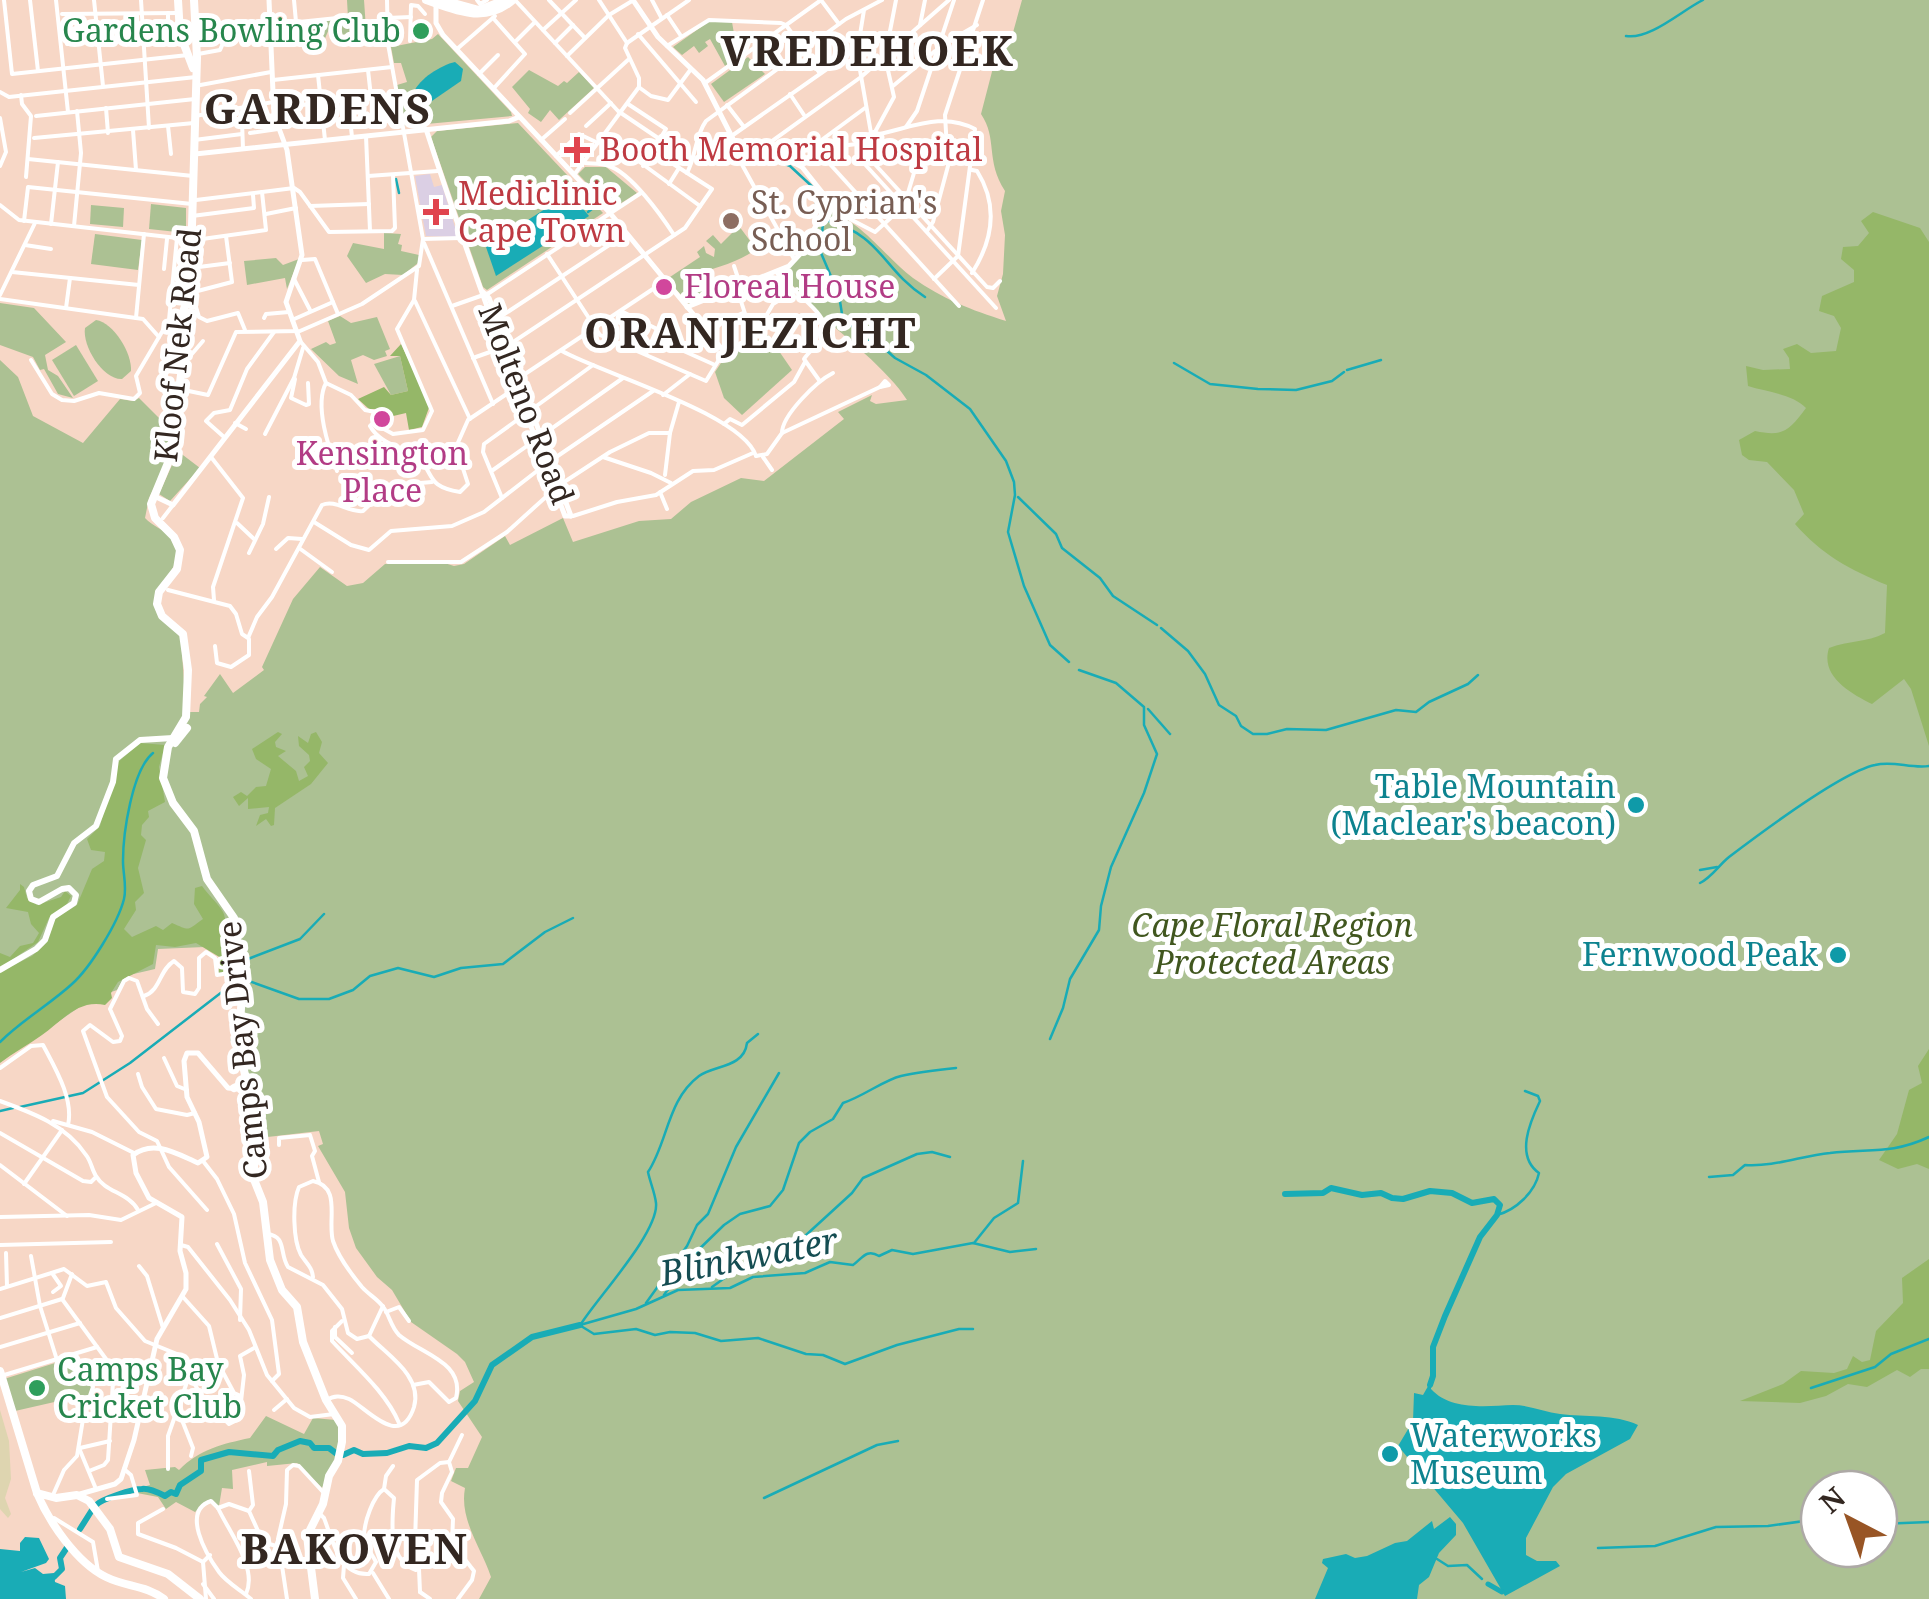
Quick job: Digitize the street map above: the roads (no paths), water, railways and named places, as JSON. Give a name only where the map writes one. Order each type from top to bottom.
[{"type":"main road","points":[[178,0],[180,34],[195,77]]},
{"type":"main road","points":[[187,53],[194,0]]},
{"type":"main road","points":[[435,1],[477,10],[509,2]]},
{"type":"main road","name":"Kloof Nek Road","points":[[180,733],[188,701],[184,638],[161,614],[157,601],[159,592],[178,568],[180,550],[174,537],[155,518],[155,499],[170,462],[184,356],[174,321],[187,301],[191,268],[195,77]]},
{"type":"main road","points":[[0,970],[35,950],[45,940],[53,917],[74,903],[76,895],[70,889],[63,888],[40,902],[31,899],[29,892],[34,884],[56,877],[74,842],[95,827],[113,782],[116,759],[140,740],[180,733]]},
{"type":"main road","name":"Camps Bay Drive","points":[[180,733],[163,766],[167,790],[194,831],[206,879],[232,914],[244,994],[238,1035],[256,1138],[253,1177],[262,1202],[272,1268],[282,1290],[297,1307],[303,1342],[326,1400],[341,1424],[342,1442],[307,1536],[315,1599]]},
{"type":"main road","points":[[234,1088],[248,1084]]},
{"type":"main road","points":[[1,1373],[37,1494],[50,1517],[72,1547],[107,1578],[152,1590],[164,1599]]},
{"type":"main road","points":[[37,1494],[77,1495],[91,1504],[109,1527],[118,1557],[168,1574],[203,1599]]},
{"type":"street","points":[[4,0],[11,74],[218,50],[224,36],[231,32],[347,17]]},
{"type":"street","points":[[30,0],[38,71]]},
{"type":"street","points":[[56,0],[68,112]]},
{"type":"street","points":[[94,0],[102,86]]},
{"type":"street","points":[[141,0],[150,128]]},
{"type":"street","points":[[269,0],[273,108],[294,188],[302,260],[286,298],[289,312],[302,345],[318,362],[326,383],[349,394],[365,410],[384,414],[384,428]]},
{"type":"street","points":[[294,0],[296,22]]},
{"type":"street","points":[[386,0],[392,67],[425,250],[493,404]]},
{"type":"street","points":[[477,0],[480,4],[487,0]]},
{"type":"street","points":[[548,0],[585,38]]},
{"type":"street","points":[[543,30],[576,0]]},
{"type":"street","points":[[599,0],[627,42]]},
{"type":"street","points":[[567,56],[609,15],[633,0],[649,25],[705,84],[795,261]]},
{"type":"street","points":[[652,0],[681,36]]},
{"type":"street","points":[[574,175],[639,87],[625,48],[627,42],[689,0]]},
{"type":"street","points":[[705,84],[821,0],[839,24]]},
{"type":"street","points":[[687,173],[702,126],[720,110],[839,24],[882,0]]},
{"type":"street","points":[[820,145],[857,144],[873,132],[892,105],[892,86],[884,56],[896,0]]},
{"type":"street","points":[[758,153],[861,77],[920,26],[925,0]]},
{"type":"street","points":[[927,232],[948,166],[944,120],[984,0]]},
{"type":"street","points":[[435,1],[437,26],[610,213],[726,354]]},
{"type":"street","points":[[924,17],[951,1]]},
{"type":"street","points":[[902,129],[915,117],[951,1]]},
{"type":"street","points":[[457,49],[509,2],[535,21],[621,113],[660,140]]},
{"type":"street","points":[[410,41],[413,4],[425,14]]},
{"type":"street","points":[[864,9],[857,48],[873,132]]},
{"type":"street","points":[[168,13],[168,36]]},
{"type":"street","points":[[62,14],[178,13]]},
{"type":"street","points":[[387,18],[411,17]]},
{"type":"street","points":[[493,18],[524,49],[525,56],[494,88]]},
{"type":"street","points":[[667,46],[709,20],[753,19],[786,25],[820,72]]},
{"type":"street","points":[[516,41],[535,21]]},
{"type":"street","points":[[555,43],[573,25]]},
{"type":"street","points":[[892,86],[938,48],[977,25]]},
{"type":"street","points":[[67,44],[180,34]]},
{"type":"street","points":[[638,34],[696,102]]},
{"type":"street","points":[[731,141],[744,127],[857,48]]},
{"type":"street","points":[[2,52],[9,52]]},
{"type":"street","points":[[480,74],[498,55]]},
{"type":"street","points":[[542,140],[630,60]]},
{"type":"street","points":[[0,92],[8,97],[195,77],[318,75],[392,67]]},
{"type":"street","points":[[639,87],[668,100],[692,69]]},
{"type":"street","points":[[368,70],[371,97]]},
{"type":"street","points":[[664,80],[670,72]]},
{"type":"street","points":[[318,75],[325,140]]},
{"type":"street","points":[[34,138],[168,126],[273,108],[398,94]]},
{"type":"street","points":[[790,94],[806,116]]},
{"type":"street","points":[[21,95],[32,116],[26,177]]},
{"type":"street","points":[[36,116],[195,99]]},
{"type":"street","points":[[348,100],[352,137]]},
{"type":"street","points":[[586,126],[611,103]]},
{"type":"street","points":[[628,104],[666,128],[643,166]]},
{"type":"street","points":[[727,105],[744,127]]},
{"type":"street","points":[[106,108],[108,132]]},
{"type":"street","points":[[243,149],[245,120],[273,108]]},
{"type":"street","points":[[731,141],[758,153],[809,150],[866,108]]},
{"type":"street","points":[[74,226],[80,164],[77,111]]},
{"type":"street","points":[[194,154],[509,121],[519,116]]},
{"type":"street","points":[[0,118],[6,152],[0,166]]},
{"type":"street","points":[[873,132],[944,120],[955,120],[976,130],[956,258],[934,279]]},
{"type":"street","points":[[168,126],[172,154]]},
{"type":"street","points":[[250,133],[278,129]]},
{"type":"street","name":"Molteno Road","points":[[426,129],[461,238],[567,512]]},
{"type":"street","points":[[133,130],[136,170]]},
{"type":"street","points":[[194,140],[242,134]]},
{"type":"street","points":[[556,156],[578,134],[598,143]]},
{"type":"street","points":[[366,136],[370,231]]},
{"type":"street","points":[[604,136],[700,206]]},
{"type":"street","points":[[857,144],[861,154],[927,232],[971,274],[996,308]]},
{"type":"street","points":[[473,358],[504,347],[685,228],[712,189],[653,150]]},
{"type":"street","points":[[687,307],[777,273],[795,261],[829,202],[823,190],[796,164],[778,154]]},
{"type":"street","points":[[28,158],[193,176]]},
{"type":"street","points":[[52,224],[58,162]]},
{"type":"street","points":[[796,164],[828,162],[959,306]]},
{"type":"street","points":[[583,163],[617,170],[641,192],[674,235]]},
{"type":"street","points":[[669,184],[679,168]]},
{"type":"street","points":[[368,176],[439,170]]},
{"type":"street","points":[[971,170],[978,173],[990,196],[990,241],[971,274]]},
{"type":"street","points":[[827,207],[875,232],[905,203],[914,173]]},
{"type":"street","points":[[294,188],[329,232],[394,229],[394,175]]},
{"type":"street","points":[[24,221],[27,187],[192,202],[294,188]]},
{"type":"street","points":[[0,205],[24,221],[192,240],[266,230],[262,192]]},
{"type":"street","points":[[452,306],[484,293],[641,192]]},
{"type":"street","points":[[192,216],[254,208],[252,193]]},
{"type":"street","points":[[905,203],[931,226],[956,258]]},
{"type":"street","points":[[310,206],[369,204]]},
{"type":"street","points":[[266,214],[296,208]]},
{"type":"street","points":[[36,222],[0,297],[146,320],[160,336]]},
{"type":"street","points":[[136,318],[144,234]]},
{"type":"street","points":[[495,320],[626,234]]},
{"type":"street","points":[[187,301],[230,283],[226,236]]},
{"type":"street","points":[[164,269],[167,237]]},
{"type":"street","points":[[30,360],[50,391],[62,400],[77,401],[99,393],[132,400],[140,393],[137,374],[174,321],[176,238]]},
{"type":"street","points":[[423,240],[461,238]]},
{"type":"street","points":[[25,245],[51,249]]},
{"type":"street","points":[[425,250],[416,269],[414,300],[398,330],[432,411],[423,430],[393,434],[374,423],[370,426],[390,445],[418,460],[432,482]]},
{"type":"street","points":[[547,254],[601,335],[708,381],[715,365],[726,354],[756,336],[773,304],[797,290]]},
{"type":"street","points":[[302,260],[315,259],[338,314]]},
{"type":"street","points":[[191,268],[230,263]]},
{"type":"street","points":[[734,266],[744,312],[756,336]]},
{"type":"street","points":[[179,389],[208,395],[234,334],[297,332],[362,304],[416,269]]},
{"type":"street","points":[[12,272],[139,285]]},
{"type":"street","points":[[724,424],[730,419],[742,426],[748,423],[794,382],[806,355],[825,333],[817,315],[797,290],[777,273]]},
{"type":"street","points":[[971,274],[988,288],[1000,281]]},
{"type":"street","points":[[66,308],[70,278]]},
{"type":"street","points":[[294,279],[310,312]]},
{"type":"street","points":[[215,646],[216,662],[231,667],[249,655],[248,638],[257,617],[326,504],[360,512],[397,485],[432,482],[456,492],[467,487],[456,448],[470,419],[665,282]]},
{"type":"street","points":[[414,300],[470,419]]},
{"type":"street","points":[[187,301],[207,321],[237,312],[245,331]]},
{"type":"street","points":[[180,335],[192,334],[192,312],[187,301]]},
{"type":"street","points":[[292,320],[333,302]]},
{"type":"street","points":[[621,311],[657,329],[677,348],[715,365]]},
{"type":"street","points":[[264,318],[267,314],[289,312]]},
{"type":"street","points":[[708,334],[744,312]]},
{"type":"street","points":[[764,320],[778,328],[817,315]]},
{"type":"street","points":[[646,354],[657,329]]},
{"type":"street","points":[[224,437],[207,421],[214,412],[229,411],[248,369],[274,332]]},
{"type":"street","points":[[184,356],[192,355],[202,340]]},
{"type":"street","points":[[302,345],[291,398],[309,404],[308,383]]},
{"type":"street","points":[[163,518],[235,423],[302,345]]},
{"type":"street","points":[[563,350],[724,424],[772,470]]},
{"type":"street","points":[[805,362],[819,380]]},
{"type":"street","points":[[502,498],[483,452],[484,444],[593,365]]},
{"type":"street","points":[[782,433],[782,425],[819,380],[833,373]]},
{"type":"street","points":[[663,395],[690,374]]},
{"type":"street","points":[[265,434],[294,378]]},
{"type":"street","points":[[491,472],[623,378]]},
{"type":"street","points":[[326,383],[322,391],[325,428],[337,471]]},
{"type":"street","points":[[760,456],[782,433],[880,387]]},
{"type":"street","points":[[314,522],[355,546],[371,550],[391,531],[452,526],[480,514],[653,391]]},
{"type":"street","points":[[238,396],[250,405]]},
{"type":"street","points":[[662,477],[679,402]]},
{"type":"street","points":[[235,423],[246,429]]},
{"type":"street","points":[[388,562],[461,562],[507,532],[555,482],[649,433],[670,433]]},
{"type":"street","points":[[744,440],[747,453]]},
{"type":"street","points":[[567,512],[660,492],[692,471],[712,470],[747,453],[760,456]]},
{"type":"street","points":[[210,456],[243,497],[213,588],[214,600]]},
{"type":"street","points":[[603,457],[662,477],[668,485]]},
{"type":"street","points":[[660,492],[667,509]]},
{"type":"street","points":[[250,553],[269,497]]},
{"type":"street","points":[[155,499],[173,505]]},
{"type":"street","points":[[236,523],[254,540]]},
{"type":"street","points":[[276,549],[288,538],[302,539]]},
{"type":"street","points":[[299,548],[332,572]]},
{"type":"street","points":[[168,590],[232,608],[242,634],[248,638]]},
{"type":"street","points":[[142,997],[155,991],[166,966],[174,962],[182,966],[183,992],[195,994],[199,988],[198,959],[206,952],[215,958],[217,975],[242,972]]},
{"type":"street","points":[[158,1024],[136,981],[129,978],[110,1010],[122,1036],[119,1042],[113,1042],[90,1025],[84,1028],[107,1097],[138,1131],[157,1142],[177,1178],[189,1186],[207,1210]]},
{"type":"street","points":[[0,1068],[31,1046],[42,1044],[67,1097],[67,1125],[24,1184]]},
{"type":"street","points":[[203,1161],[208,1152],[187,1090],[184,1060],[192,1052],[199,1054],[233,1090],[248,1084]]},
{"type":"street","points":[[164,1058],[177,1086],[187,1090]]},
{"type":"street","points":[[138,1074],[156,1109],[195,1113]]},
{"type":"street","points":[[223,1082],[234,1088]]},
{"type":"street","points":[[0,1101],[134,1153],[170,1149],[194,1162],[203,1161]]},
{"type":"street","points":[[48,1120],[85,1153],[94,1180]]},
{"type":"street","points":[[0,1134],[83,1181],[105,1183],[131,1200],[138,1210]]},
{"type":"street","points":[[279,1145],[279,1138],[310,1136],[316,1151],[312,1156],[318,1182],[331,1198],[334,1243],[362,1288],[384,1309],[397,1332],[452,1370],[457,1395],[448,1402],[428,1382],[413,1385]]},
{"type":"street","points":[[77,1495],[117,1483],[134,1440],[155,1347],[183,1297],[187,1278],[181,1215],[149,1198],[132,1161],[134,1153]]},
{"type":"street","points":[[203,1161],[236,1218],[247,1270],[272,1320],[278,1374],[272,1381]]},
{"type":"street","points":[[0,1165],[67,1216]]},
{"type":"street","points":[[313,1277],[299,1250],[295,1200],[303,1184],[318,1182]]},
{"type":"street","points":[[0,1217],[121,1220],[156,1203]]},
{"type":"street","points":[[53,1216],[56,1208]]},
{"type":"street","points":[[267,1234],[281,1241],[288,1266],[313,1277],[340,1304],[342,1320],[350,1335],[357,1339],[369,1336],[384,1309],[397,1306],[408,1321]]},
{"type":"street","points":[[0,1244],[112,1242]]},
{"type":"street","points":[[217,1244],[241,1289],[240,1320]]},
{"type":"street","points":[[181,1245],[223,1289],[272,1381],[287,1399],[308,1416],[334,1413]]},
{"type":"street","points":[[4,1256],[7,1286]]},
{"type":"street","points":[[31,1256],[40,1306],[57,1360],[88,1376],[93,1383],[79,1448],[52,1497]]},
{"type":"street","points":[[139,1266],[147,1276],[163,1328]]},
{"type":"street","points":[[0,1289],[64,1269],[88,1286],[100,1281],[108,1284],[116,1308],[145,1341],[177,1354],[201,1395],[229,1424],[238,1420],[242,1396],[240,1356],[254,1348]]},
{"type":"street","points":[[52,1272],[60,1286],[52,1292]]},
{"type":"street","points":[[62,1299],[72,1274]]},
{"type":"street","points":[[183,1297],[208,1326],[219,1365],[234,1393],[242,1396]]},
{"type":"street","points":[[0,1318],[62,1299]]},
{"type":"street","points":[[62,1299],[106,1359],[114,1382],[107,1463],[90,1470]]},
{"type":"street","points":[[342,1320],[331,1333],[332,1341],[364,1378],[386,1396],[399,1423]]},
{"type":"street","points":[[0,1347],[80,1323]]},
{"type":"street","points":[[335,1327],[335,1336],[352,1353]]},
{"type":"street","points":[[326,1400],[337,1396],[348,1399],[380,1423],[399,1423],[413,1410],[413,1385],[404,1370],[369,1336]]},
{"type":"street","points":[[1,1373],[97,1346]]},
{"type":"street","points":[[168,1468],[168,1436],[187,1382],[192,1379]]},
{"type":"street","points":[[274,1410],[287,1399]]},
{"type":"street","points":[[177,1409],[193,1453]]},
{"type":"street","points":[[449,1462],[462,1436]]},
{"type":"street","points":[[79,1448],[110,1442]]},
{"type":"street","points":[[79,1448],[96,1489]]},
{"type":"street","points":[[414,1598],[420,1592],[422,1558],[415,1542],[417,1480],[440,1463],[449,1462]]},
{"type":"street","points":[[449,1462],[453,1469],[442,1502],[453,1519],[452,1543],[474,1570],[472,1580],[458,1599]]},
{"type":"street","points":[[287,1599],[278,1546],[288,1469],[299,1466],[317,1488],[326,1492]]},
{"type":"street","points":[[372,1572],[376,1562],[365,1534],[376,1496],[384,1489],[392,1466]]},
{"type":"street","points":[[107,1499],[137,1495],[131,1476],[124,1469]]},
{"type":"street","points":[[249,1471],[254,1504],[249,1512]]},
{"type":"street","points":[[384,1489],[394,1498],[390,1518],[393,1540],[407,1565],[419,1569]]},
{"type":"street","points":[[246,1594],[249,1572],[218,1508],[208,1502],[196,1514],[196,1524],[210,1555],[222,1576],[252,1599]]},
{"type":"street","points":[[218,1508],[229,1504],[249,1512],[264,1543],[278,1546]]},
{"type":"street","points":[[163,1509],[139,1522],[138,1534],[203,1562]]},
{"type":"street","points":[[318,1513],[324,1518],[344,1566],[343,1578],[356,1599]]},
{"type":"street","points":[[50,1517],[91,1540],[98,1571]]},
{"type":"street","points":[[203,1599],[203,1562],[210,1555]]},
{"type":"street","points":[[344,1566],[359,1574],[372,1572]]},
{"type":"street","points":[[372,1572],[389,1599]]},
{"type":"street","points":[[203,1584],[214,1599]]},
{"type":"street","points":[[420,1592],[430,1599]]},
{"type":"street","points":[[461,1592],[466,1599]]},
{"type":"water","points":[[455,62],[463,69],[461,81],[429,103],[417,100],[414,92],[421,82],[437,69]]},
{"type":"water","points":[[570,193],[589,216],[496,276],[486,247]]},
{"type":"water","points":[[1431,1381],[1431,1389],[1439,1396],[1459,1404],[1519,1405],[1638,1425],[1630,1439],[1566,1474],[1553,1487],[1526,1538],[1526,1555],[1537,1561],[1556,1561],[1560,1566],[1505,1596],[1463,1523],[1398,1446],[1413,1421],[1414,1393],[1423,1395]]},
{"type":"water","points":[[1450,1517],[1456,1524],[1456,1535],[1439,1553],[1429,1577],[1419,1585],[1417,1599],[1315,1599],[1328,1568],[1323,1559],[1346,1554],[1355,1558],[1367,1556],[1407,1541],[1432,1521],[1434,1529]]},
{"type":"water","points":[[25,1537],[39,1538],[49,1559],[21,1572],[35,1568],[43,1574],[54,1573],[55,1582],[65,1586],[66,1599],[0,1599],[0,1549],[20,1551]]},
{"type":"waterway","points":[[1626,36],[1645,34],[1703,0]]},
{"type":"waterway","points":[[770,158],[790,166],[817,191],[820,213]]},
{"type":"waterway","points":[[396,179],[399,193]]},
{"type":"waterway","points":[[588,212],[597,205]]},
{"type":"waterway","points":[[823,220],[821,253],[839,295],[842,314],[864,340],[878,343],[970,409],[1006,461],[1015,495],[1008,532],[1024,586],[1050,645],[1069,662]]},
{"type":"waterway","points":[[826,220],[871,244],[925,297]]},
{"type":"waterway","points":[[1347,370],[1381,360]]},
{"type":"waterway","points":[[1174,363],[1210,384],[1258,389],[1296,390],[1332,381],[1344,372]]},
{"type":"waterway","points":[[1018,497],[1056,534],[1062,548],[1100,578],[1113,596],[1157,625]]},
{"type":"waterway","points":[[1161,628],[1188,651],[1205,674],[1219,705],[1253,734],[1287,729],[1326,730],[1396,710],[1416,712],[1478,675]]},
{"type":"waterway","points":[[1050,1039],[1070,979],[1099,930],[1111,867],[1157,754],[1144,725],[1144,707],[1116,683],[1079,670]]},
{"type":"waterway","points":[[1148,709],[1170,734]]},
{"type":"waterway","points":[[0,1042],[72,984],[110,932],[125,894],[123,849],[130,803],[139,773],[153,753]]},
{"type":"waterway","points":[[1700,883],[1759,834],[1842,779],[1882,764],[1929,766]]},
{"type":"waterway","points":[[1700,870],[1717,867]]},
{"type":"waterway","points":[[248,959],[300,939],[324,914]]},
{"type":"waterway","points":[[249,981],[299,999],[329,999],[353,990],[370,976],[398,968],[434,977],[461,968],[503,964],[545,932],[573,918]]},
{"type":"waterway","points":[[20,1107],[83,1093],[130,1063],[231,985]]},
{"type":"waterway","points":[[581,1324],[648,1230],[656,1203],[648,1172],[680,1097],[705,1072],[734,1062],[758,1034]]},
{"type":"waterway","points":[[664,1295],[690,1258],[724,1225],[740,1214],[770,1206],[783,1190],[799,1143],[833,1119],[843,1103],[901,1076],[956,1068]]},
{"type":"waterway","points":[[646,1303],[708,1214],[736,1147],[779,1073]]},
{"type":"waterway","points":[[1497,1215],[1524,1199],[1539,1173],[1526,1148],[1540,1101],[1538,1096],[1525,1091]]},
{"type":"waterway","points":[[0,1111],[13,1108]]},
{"type":"waterway","points":[[1709,1177],[1733,1175],[1745,1165],[1891,1149],[1929,1137]]},
{"type":"waterway","points":[[712,1287],[747,1262],[777,1252],[805,1236],[863,1178],[917,1154],[932,1152],[950,1157]]},
{"type":"waterway","points":[[974,1243],[994,1218],[1018,1203],[1023,1161]]},
{"type":"waterway","points":[[1285,1194],[1323,1193],[1331,1188],[1403,1199],[1430,1191],[1452,1193],[1472,1203],[1494,1199],[1500,1205],[1480,1237],[1445,1316],[1433,1347],[1430,1385]]},
{"type":"waterway","name":"Blinkwater","points":[[580,1325],[636,1309],[678,1290],[730,1288],[753,1277],[805,1273],[830,1262],[853,1265],[871,1253],[879,1256],[892,1250],[913,1254],[973,1243],[1010,1252],[1036,1249]]},
{"type":"waterway","name":"Blinkwater","points":[[343,1455],[354,1450],[363,1454],[387,1453],[437,1443],[475,1401],[492,1365],[532,1337],[580,1325]]},
{"type":"waterway","points":[[581,1326],[594,1334],[636,1329],[655,1335],[695,1333],[721,1341],[758,1338],[845,1364],[897,1345],[973,1329]]},
{"type":"waterway","points":[[1811,1388],[1875,1367],[1891,1354],[1929,1339]]},
{"type":"waterway","name":"Blinkwater","points":[[96,1505],[137,1489],[165,1496],[176,1494],[180,1485],[201,1471],[201,1460],[229,1452],[273,1456],[300,1441],[314,1448],[329,1448],[337,1454]]},
{"type":"waterway","points":[[764,1498],[877,1445],[898,1441]]},
{"type":"waterway","name":"Blinkwater","points":[[80,1529],[92,1510]]},
{"type":"waterway","points":[[1598,1548],[1655,1546],[1716,1527],[1799,1522]]},
{"type":"waterway","points":[[1899,1523],[1929,1522]]},
{"type":"waterway","name":"Blinkwater","points":[[54,1577],[62,1569],[60,1558],[68,1546]]},
{"type":"waterway","points":[[1437,1559],[1448,1566],[1467,1565],[1482,1579]]},
{"type":"waterway","points":[[1488,1584],[1502,1592]]},
{"type":"place","name":"Gardens Bowling Club","points":[[421,31]]},
{"type":"place","name":"Booth Memorial Hospital","points":[[577,150]]},
{"type":"place","name":"Mediclinic Cape Town","points":[[436,212]]},
{"type":"place","name":"St. Cyprian's School","points":[[731,221]]},
{"type":"place","name":"Floreal House","points":[[664,287]]},
{"type":"place","name":"Kensington Place","points":[[382,419]]},
{"type":"place","name":"Table Mountain (Maclear's beacon)","points":[[1636,805]]},
{"type":"place","name":"Fernwood Peak","points":[[1838,955]]},
{"type":"place","name":"Camps Bay Cricket Club","points":[[37,1388]]},
{"type":"place","name":"Waterworks Museum","points":[[1390,1454]]},
{"type":"district","name":"VREDEHOEK","points":[[868,51]]},
{"type":"district","name":"GARDENS","points":[[318,109]]},
{"type":"district","name":"ORANJEZICHT","points":[[751,333]]},
{"type":"district","name":"BAKOVEN","points":[[355,1549]]},
{"type":"park label","name":"Cape Floral Region Protected Areas","points":[[1272,944]]}]
